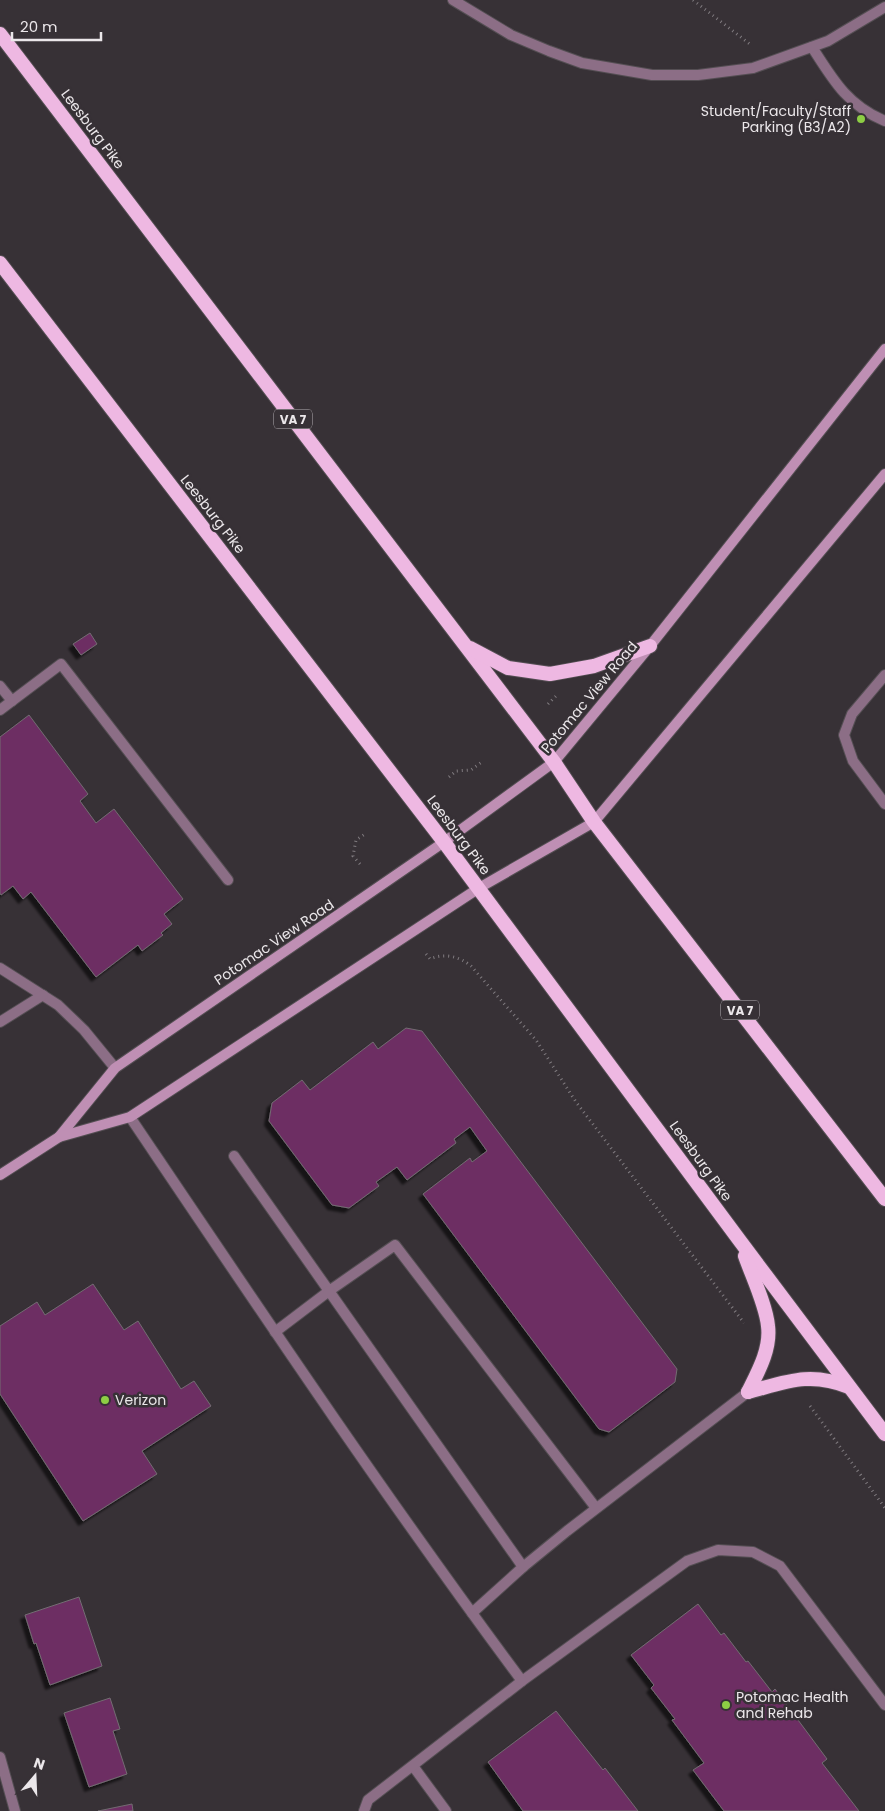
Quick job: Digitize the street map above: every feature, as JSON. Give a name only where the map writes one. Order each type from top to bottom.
[{"type":"highway","name":"Leesburg Pike","points":[[0,34],[554,762],[594,822],[885,1199]]},
{"type":"highway","name":"Leesburg Pike","points":[[0,263],[479,888],[885,1434]]},
{"type":"highway","points":[[465,645],[508,668],[550,674],[594,666],[650,646]]},
{"type":"highway","points":[[740,1241],[765,1310],[768,1326],[767,1347],[757,1375],[748,1392]]},
{"type":"highway","points":[[748,1392],[806,1378],[829,1380],[850,1388]]},
{"type":"main road","name":"Potomac View Road","points":[[0,1175],[58,1137],[116,1068],[444,842],[554,762],[650,646],[885,349]]},
{"type":"main road","name":"Potomac View Road","points":[[58,1137],[130,1117],[479,888],[594,822],[885,474]]},
{"type":"street","points":[[454,0],[512,34],[549,51],[582,63],[652,75],[698,75],[753,68],[828,42],[885,7]]},
{"type":"street","points":[[812,47],[835,83],[850,100],[870,115],[885,121]]},
{"type":"street","points":[[0,710],[61,664],[228,880]]},
{"type":"street","points":[[885,675],[852,714],[844,735],[853,761],[885,804]]},
{"type":"street","points":[[0,686],[12,701]]},
{"type":"street","points":[[0,968],[58,1005],[84,1030],[116,1068]]},
{"type":"street","points":[[0,1022],[42,994]]},
{"type":"street","points":[[130,1117],[275,1332],[472,1613],[522,1680]]},
{"type":"street","points":[[234,1156],[523,1567]]},
{"type":"street","points":[[275,1332],[395,1245],[596,1508]]},
{"type":"street","points":[[472,1613],[523,1567],[596,1508],[748,1392]]},
{"type":"street","points":[[364,1811],[368,1800],[522,1680],[687,1561],[718,1550],[753,1552],[780,1566],[885,1705]]},
{"type":"street","points":[[0,1757],[16,1811]]},
{"type":"street","points":[[413,1766],[446,1811]]},
{"type":"path","points":[[693,0],[752,45]]},
{"type":"path","points":[[743,47],[760,42]]},
{"type":"path","points":[[449,777],[456,771],[471,770],[483,761]]},
{"type":"path","points":[[360,864],[353,856],[356,840],[365,834]]},
{"type":"path","points":[[426,954],[430,960],[436,956],[446,956],[464,960],[536,1040],[576,1102],[749,1330]]},
{"type":"path","points":[[810,1406],[885,1508]]},
{"type":"building","points":[[90,633],[97,644],[81,655],[73,644]]},
{"type":"building","points":[[29,715],[88,794],[80,801],[96,823],[114,809],[183,899],[164,914],[172,924],[161,933],[163,935],[142,951],[138,945],[96,977],[31,892],[23,899],[13,886],[1,895],[0,893],[0,737]]},
{"type":"building","points":[[406,1028],[422,1031],[677,1369],[675,1382],[609,1432],[599,1429],[423,1194],[470,1158],[472,1162],[487,1151],[470,1127],[454,1139],[456,1143],[407,1180],[397,1167],[376,1182],[379,1186],[349,1208],[332,1205],[269,1121],[272,1103],[302,1080],[310,1090],[373,1042],[378,1049]]},
{"type":"building","name":"Verizon","points":[[93,1284],[124,1330],[138,1321],[181,1389],[194,1381],[211,1406],[142,1451],[157,1474],[83,1521],[0,1394],[0,1326],[37,1302],[45,1315]]},
{"type":"building","points":[[79,1597],[102,1666],[50,1685],[25,1615]]},
{"type":"building","name":"Potomac Health and Rehab","points":[[698,1604],[721,1635],[724,1633],[772,1692],[775,1689],[827,1759],[822,1763],[859,1811],[724,1811],[693,1770],[704,1763],[672,1720],[675,1719],[651,1688],[654,1685],[631,1655]]},
{"type":"building","points":[[110,1698],[120,1729],[113,1731],[127,1774],[89,1787],[64,1713]]},
{"type":"building","points":[[556,1711],[603,1770],[605,1768],[638,1811],[523,1811],[488,1762]]},
{"type":"building","points":[[132,1804],[133,1811],[98,1811]]},
{"type":"place","name":"Student/Faculty/Staff Parking (B3/A2)","points":[[861,119]]},
{"type":"place","name":"Verizon","points":[[105,1400]]},
{"type":"place","name":"Potomac Health and Rehab","points":[[726,1705]]}]
